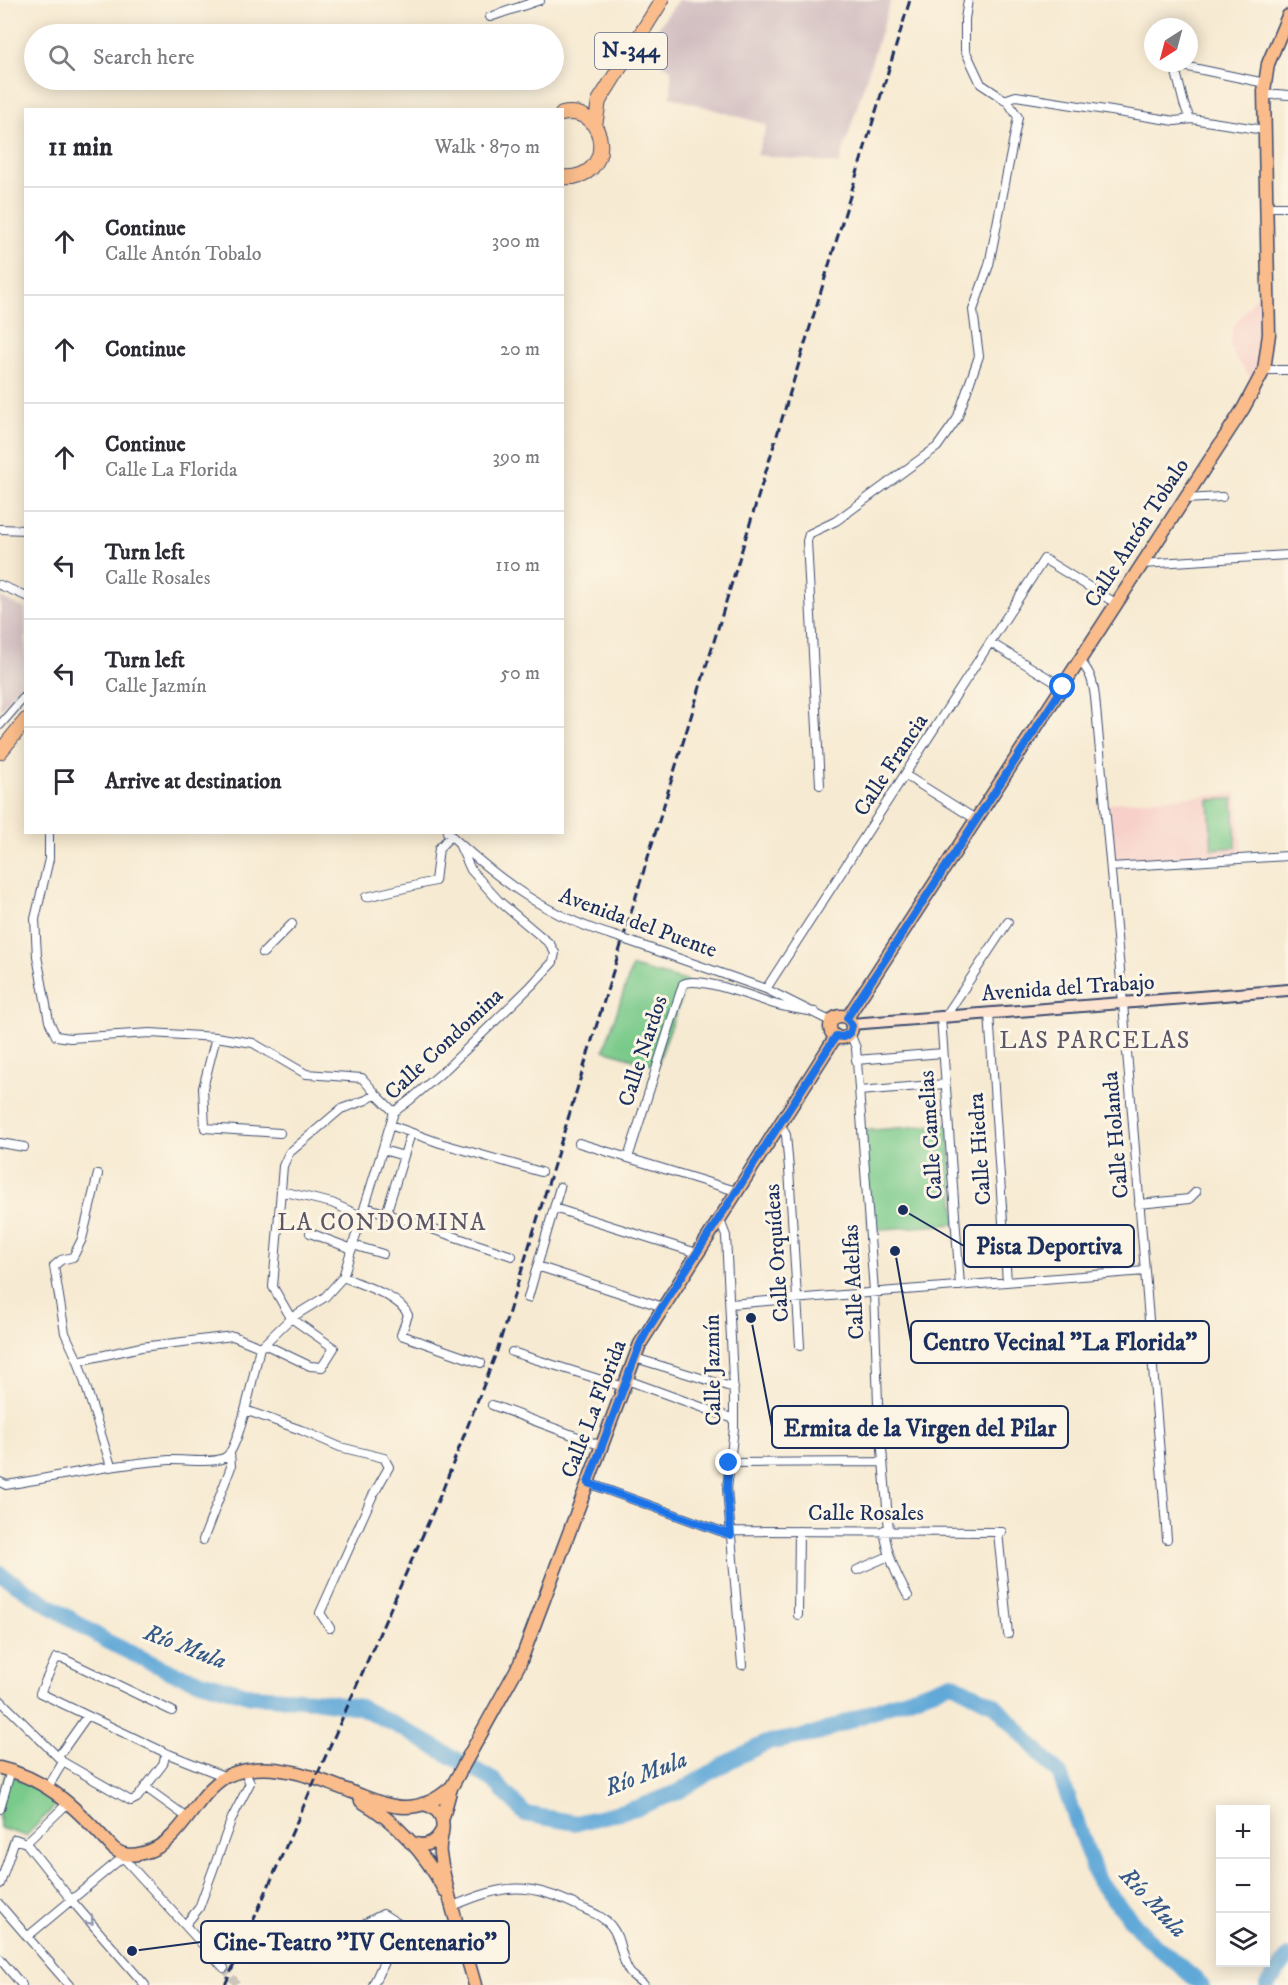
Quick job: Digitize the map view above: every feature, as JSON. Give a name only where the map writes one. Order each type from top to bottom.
[{"type":"highway","name":"N-344","points":[[596,126],[599,101],[662,0]]},
{"type":"highway","name":"N-344","points":[[569,114],[599,101]]},
{"type":"highway","name":"N-344","points":[[565,179],[585,174],[599,158],[602,147],[596,126],[588,119],[569,114]]},
{"type":"highway","points":[[0,752],[24,722]]},
{"type":"main road","name":"Calle Antón Tobalo","points":[[849,1025],[977,820],[1243,409],[1264,370],[1269,334],[1264,96],[1268,64],[1288,16]]},
{"type":"main road","points":[[839,1017],[849,1025],[843,1037],[836,1036],[830,1028],[832,1022],[839,1017]]},
{"type":"main road","name":"Calle La Florida","points":[[451,1900],[440,1853],[442,1826],[451,1788],[520,1663],[640,1344],[836,1036]]},
{"type":"main road","points":[[5,1769],[48,1787],[69,1802],[121,1855],[128,1856],[155,1850],[169,1840],[205,1796],[225,1777],[244,1770],[261,1768],[308,1776],[386,1804],[404,1807],[433,1802],[451,1788]]},
{"type":"main road","points":[[336,1787],[382,1814],[406,1838],[434,1872],[451,1900],[475,1985]]},
{"type":"main road","points":[[417,1805],[433,1807],[440,1816],[442,1826],[435,1841],[425,1845],[406,1838],[400,1825],[403,1814],[417,1805]]},
{"type":"street","points":[[490,17],[540,0]]},
{"type":"street","points":[[820,785],[807,541],[809,534],[836,521],[937,447],[957,419],[979,356],[973,310],[989,265],[1018,117],[1008,102],[981,84],[965,50],[968,0]]},
{"type":"street","points":[[1198,69],[1265,83]]},
{"type":"street","points":[[1176,72],[1190,119]]},
{"type":"street","points":[[1264,96],[1288,95]]},
{"type":"street","points":[[1004,100],[1016,96],[1175,121],[1190,119],[1264,130]]},
{"type":"street","points":[[1266,207],[1288,207]]},
{"type":"street","points":[[1264,370],[1288,370]]},
{"type":"street","points":[[1184,499],[1222,498]]},
{"type":"street","points":[[0,529],[24,530]]},
{"type":"street","points":[[1142,564],[1288,555]]},
{"type":"street","name":"Calle Francia","points":[[766,989],[1044,559],[1116,604]]},
{"type":"street","points":[[0,585],[24,595]]},
{"type":"street","points":[[991,643],[1063,687]]},
{"type":"street","name":"Calle Holanda","points":[[1080,661],[1093,680],[1123,1003],[1167,1539]]},
{"type":"street","points":[[0,725],[24,697]]},
{"type":"street","points":[[905,775],[977,820]]},
{"type":"street","points":[[50,834],[49,859],[35,919],[38,956],[47,1010],[56,1036],[70,1038],[150,1033],[216,1037],[253,1043],[306,1074],[362,1078],[394,1112]]},
{"type":"street","points":[[366,897],[435,881],[439,848],[449,834]]},
{"type":"street","name":"Avenida del Puente","points":[[449,834],[517,891],[562,917],[766,989],[832,1022]]},
{"type":"street","name":"Calle Condomina","points":[[262,1346],[291,1318],[325,1297],[343,1277],[394,1112],[447,1068],[553,962],[555,953],[550,944],[492,894],[471,870],[459,844]]},
{"type":"street","points":[[1111,867],[1288,856]]},
{"type":"street","points":[[943,1017],[1008,922]]},
{"type":"street","points":[[263,953],[292,924]]},
{"type":"street","name":"Calle Nardos","points":[[628,1158],[683,984],[693,980],[775,1004],[815,1012]]},
{"type":"street","name":"Avenida del Trabajo","points":[[849,1025],[1288,990]]},
{"type":"street","name":"Calle Hiedra","points":[[989,1013],[1007,1282]]},
{"type":"street","name":"Calle Camelias","points":[[943,1017],[943,1053],[960,1286]]},
{"type":"street","name":"Calle Adelfas","points":[[849,1025],[854,1041],[859,1090],[874,1293],[886,1530],[889,1556],[908,1596]]},
{"type":"street","points":[[216,1037],[203,1088],[205,1128],[280,1133]]},
{"type":"street","points":[[856,1060],[943,1053]]},
{"type":"street","points":[[859,1090],[945,1084]]},
{"type":"street","points":[[78,1361],[141,1347],[233,1336],[310,1366],[322,1367],[334,1348],[291,1318],[273,1287],[283,1166],[289,1153],[341,1109],[376,1094]]},
{"type":"street","name":"Calle Orquídeas","points":[[780,1123],[786,1135],[800,1346]]},
{"type":"street","points":[[390,1125],[541,1172]]},
{"type":"street","points":[[387,1214],[411,1133]]},
{"type":"street","points":[[0,1143],[24,1147]]},
{"type":"street","points":[[579,1143],[736,1191]]},
{"type":"street","points":[[383,1150],[404,1156]]},
{"type":"street","points":[[98,1174],[78,1248],[73,1257],[61,1260],[54,1266],[65,1333],[78,1361],[111,1466]]},
{"type":"street","points":[[528,1298],[560,1187]]},
{"type":"street","points":[[281,1191],[332,1203],[363,1217]]},
{"type":"street","points":[[1139,1204],[1189,1198],[1196,1192]]},
{"type":"street","points":[[366,1207],[512,1256]]},
{"type":"street","points":[[554,1208],[697,1253]]},
{"type":"street","name":"Calle Jazmín","points":[[719,1218],[726,1236],[730,1304],[734,1419],[727,1489],[742,1665]]},
{"type":"street","points":[[310,1233],[383,1254]]},
{"type":"street","points":[[537,1266],[663,1307]]},
{"type":"street","points":[[730,1304],[1145,1271]]},
{"type":"street","points":[[343,1277],[376,1291],[405,1308],[408,1315],[401,1335],[481,1363]]},
{"type":"street","points":[[0,1482],[6,1485],[140,1462],[218,1461],[226,1457],[230,1452],[245,1410],[262,1346]]},
{"type":"street","points":[[512,1352],[625,1384],[734,1419]]},
{"type":"street","points":[[635,1358],[734,1388]]},
{"type":"street","points":[[492,1405],[602,1446]]},
{"type":"street","points":[[245,1410],[340,1447],[384,1458],[389,1467],[372,1497],[320,1612],[330,1628]]},
{"type":"street","points":[[203,1540],[231,1467],[230,1452]]},
{"type":"street","points":[[729,1463],[883,1462]]},
{"type":"street","name":"Calle Rosales","points":[[588,1483],[731,1533],[886,1530],[1000,1532],[1008,1634]]},
{"type":"street","points":[[798,1615],[800,1531]]},
{"type":"street","points":[[857,1570],[889,1556]]},
{"type":"street","points":[[172,1711],[64,1659],[56,1658],[40,1692],[166,1753],[225,1777]]},
{"type":"street","points":[[0,1700],[61,1760],[131,1801],[137,1798],[163,1764],[166,1753]]},
{"type":"street","points":[[48,1787],[87,1716]]},
{"type":"street","points":[[0,1809],[5,1769]]},
{"type":"street","points":[[185,1925],[199,1908],[232,1818],[250,1783],[244,1770]]},
{"type":"street","points":[[145,1787],[188,1818]]},
{"type":"street","points":[[26,1843],[69,1802]]},
{"type":"street","points":[[0,1884],[15,1839],[26,1843],[72,1901],[145,1985]]},
{"type":"street","points":[[27,1937],[72,1901],[121,1855],[224,1968]]},
{"type":"street","points":[[451,1900],[510,1888],[534,1888],[561,1898],[596,1914],[611,1926],[618,1938],[630,1972],[644,1985]]},
{"type":"street","points":[[0,1905],[69,1985]]},
{"type":"street","points":[[320,1947],[383,1914],[399,1924],[373,1985]]},
{"type":"street","points":[[0,1959],[22,1985]]},
{"type":"shaded area","points":[[678,0],[891,0],[839,164],[757,155],[767,125],[671,97],[671,69],[647,55],[658,28]]},
{"type":"shaded area","points":[[1263,288],[1262,353],[1252,379],[1233,355],[1234,350],[1230,349],[1233,327]]},
{"type":"shaded area","points":[[0,597],[24,609],[24,681],[0,711]]},
{"type":"shaded area","points":[[1237,793],[1242,853],[1119,862],[1114,859],[1109,803]]},
{"type":"green space","points":[[1233,799],[1236,847],[1212,849],[1209,800]]},
{"type":"green space","points":[[632,967],[687,981],[657,1066],[604,1050]]},
{"type":"green space","points":[[948,1124],[956,1224],[869,1230],[862,1131]]},
{"type":"green space","points":[[6,1772],[58,1803],[26,1836],[0,1828],[0,1795]]},
{"type":"waterway","name":"Río Mula","points":[[0,1574],[106,1641],[173,1673],[252,1696],[315,1700],[360,1707],[493,1780],[525,1814],[577,1823],[639,1807],[678,1792],[733,1759],[766,1743],[816,1734],[952,1683],[995,1705],[1060,1775],[1098,1881],[1145,1936],[1202,1985]]},
{"type":"waterway","name":"Río Mula","points":[[1267,1985],[1288,1957]]},
{"type":"tunnel","points":[[224,1968],[238,1985]]},
{"type":"railway","points":[[225,1985],[443,1489],[497,1351],[910,0]]},
{"type":"place","name":"Pista Deportiva","points":[[903,1210]]},
{"type":"place","name":"Centro Vecinal \"La Florida\"","points":[[895,1251]]},
{"type":"place","name":"Ermita de la Virgen del Pilar","points":[[751,1318]]},
{"type":"place","name":"Cine-Teatro ''IV Centenario''","points":[[132,1951]]},
{"type":"district","name":"LAS PARCELAS","points":[[1095,1041]]},
{"type":"district","name":"LA CONDOMINA","points":[[382,1223]]},
{"type":"route","points":[[729,1463],[727,1489],[731,1535],[588,1483],[640,1344],[648,1329],[836,1036],[843,1037],[850,1033],[852,1026],[847,1018],[1063,687]]}]
